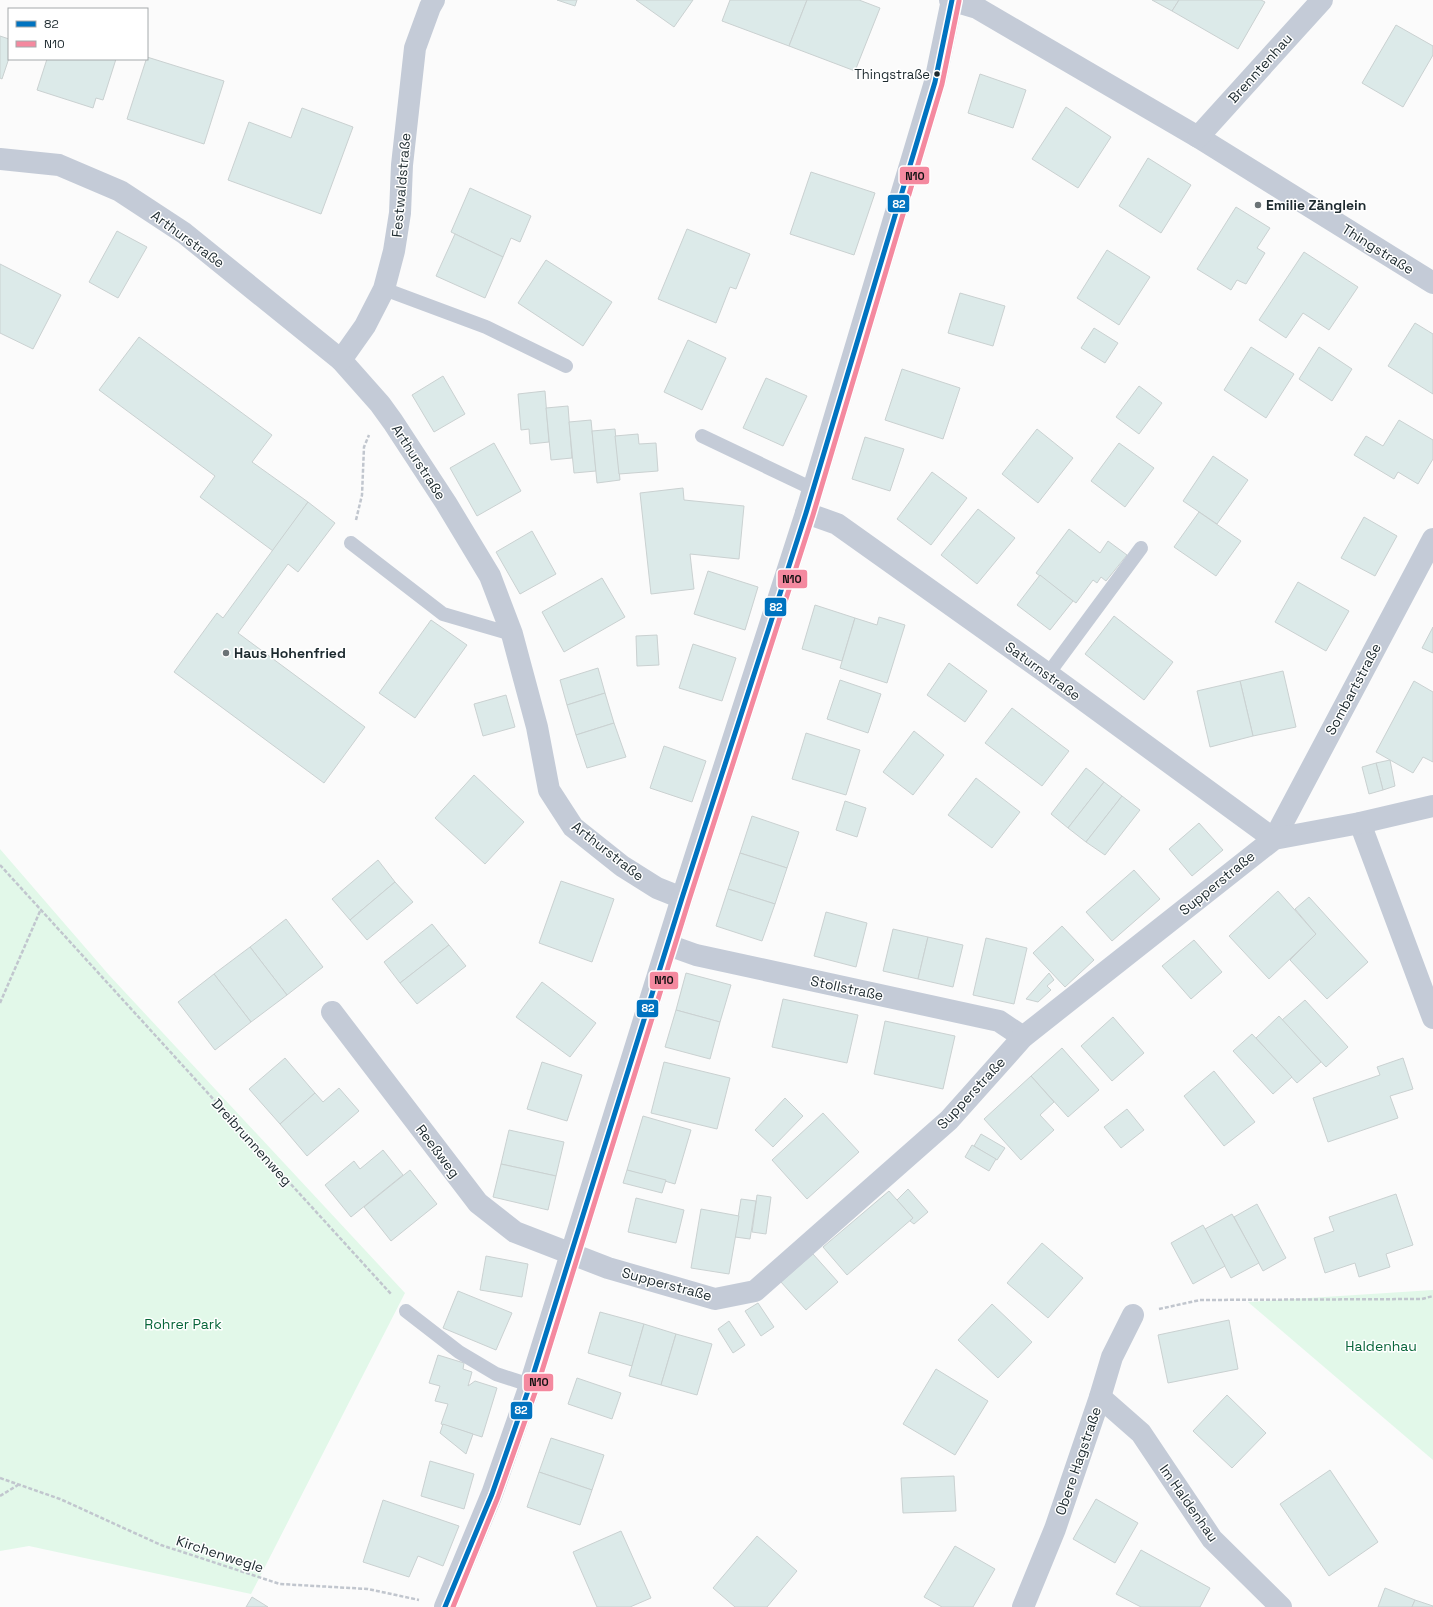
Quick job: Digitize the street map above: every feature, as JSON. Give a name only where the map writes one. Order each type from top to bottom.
[{"type":"street","name":"Festwaldstraße","points":[[341,360],[365,326],[384,289],[394,251],[400,213],[402,165],[415,48],[434,0]]},
{"type":"street","name":"Thingstraße","points":[[951,0],[977,8],[1198,137],[1433,283]]},
{"type":"street","points":[[446,1607],[492,1494],[530,1385],[682,898],[806,513],[935,82],[951,0]]},
{"type":"street","name":"Brenntenhau","points":[[1198,137],[1322,0]]},
{"type":"street","name":"Arthurstraße","points":[[0,159],[59,165],[120,191],[184,232],[341,360],[380,404],[446,503],[490,576],[512,634],[537,727],[549,790],[573,827],[622,866],[657,888],[682,898]]},
{"type":"street","name":"Saturnstraße","points":[[806,513],[837,524],[1048,674],[1274,838]]},
{"type":"street","name":"Sombartstraße","points":[[1274,838],[1433,539]]},
{"type":"street","name":"Supperstraße","points":[[572,1254],[608,1268],[715,1298],[754,1290],[949,1120],[1024,1037],[1274,838],[1360,823],[1433,806]]},
{"type":"street","points":[[1360,823],[1427,988],[1433,1018]]},
{"type":"street","name":"Stollstraße","points":[[668,945],[696,955],[999,1021],[1024,1037]]},
{"type":"street","name":"Reeßweg","points":[[332,1012],[478,1203],[516,1232],[572,1254]]},
{"type":"street","name":"Obere Hagstraße","points":[[1022,1607],[1055,1529],[1112,1357],[1133,1315]]},
{"type":"street","name":"Im Haldenhau","points":[[1100,1397],[1141,1433],[1212,1540],[1281,1607]]},
{"type":"lane","points":[[384,289],[486,327],[566,366]]},
{"type":"lane","points":[[702,436],[813,489]]},
{"type":"lane","points":[[351,543],[443,614],[512,634]]},
{"type":"lane","points":[[1048,674],[1141,548]]},
{"type":"lane","points":[[406,1311],[459,1352],[489,1370],[496,1374],[530,1385]]},
{"type":"path","points":[[351,543],[362,494],[364,447],[380,404]]},
{"type":"path","name":"Dreibrunnenweg","points":[[0,865],[406,1311]]},
{"type":"path","points":[[0,1003],[41,909]]},
{"type":"path","points":[[1133,1315],[1200,1300],[1422,1299],[1433,1296]]},
{"type":"path","name":"Kirchenwegle","points":[[0,1478],[60,1499],[161,1545],[280,1584],[368,1589],[446,1607]]},
{"type":"path","points":[[0,1496],[19,1484]]},
{"type":"green space","name":"Rohrer Park","points":[[0,849],[109,975],[405,1293],[251,1594],[29,1546],[0,1551]]},
{"type":"green space","name":"Haldenhau","points":[[1433,1290],[1433,1460],[1248,1302]]},
{"type":"building","points":[[557,0],[577,0],[575,6]]},
{"type":"building","points":[[636,0],[693,0],[674,27]]},
{"type":"building","points":[[730,0],[807,0],[789,46],[722,21]]},
{"type":"building","points":[[807,0],[859,0],[880,8],[855,71],[789,46]]},
{"type":"building","points":[[1152,0],[1179,0],[1172,11]]},
{"type":"building","points":[[1179,0],[1261,0],[1265,2],[1238,49],[1172,11]]},
{"type":"building","points":[[1396,25],[1433,46],[1433,55],[1403,107],[1362,83]]},
{"type":"building","points":[[0,36],[8,39],[8,60],[2,79],[0,78]]},
{"type":"building","points":[[148,57],[224,81],[204,144],[127,119]]},
{"type":"building","points":[[47,60],[116,60],[103,100],[96,98],[93,108],[37,90]]},
{"type":"building","points":[[980,74],[1026,90],[1013,128],[968,113]]},
{"type":"building","points":[[1066,107],[1111,137],[1078,188],[1032,159]]},
{"type":"building","points":[[302,108],[353,127],[321,214],[228,180],[249,122],[291,138]]},
{"type":"building","points":[[1148,158],[1191,185],[1161,233],[1119,206]]},
{"type":"building","points":[[811,172],[875,193],[854,255],[790,234]]},
{"type":"building","points":[[470,188],[531,216],[520,242],[511,238],[503,257],[451,232]]},
{"type":"building","points":[[1236,207],[1270,228],[1257,248],[1265,253],[1246,284],[1237,280],[1231,290],[1197,269]]},
{"type":"building","points":[[687,229],[750,254],[736,289],[730,287],[716,323],[658,299]]},
{"type":"building","points":[[117,231],[147,247],[118,298],[89,282]]},
{"type":"building","points":[[455,234],[503,257],[485,298],[436,276]]},
{"type":"building","points":[[1107,250],[1150,277],[1119,325],[1077,298]]},
{"type":"building","points":[[1304,252],[1358,287],[1329,330],[1303,313],[1286,338],[1259,320]]},
{"type":"building","points":[[546,260],[612,302],[583,346],[518,303]]},
{"type":"building","points":[[0,264],[61,295],[33,349],[0,333]]},
{"type":"building","points":[[960,293],[1005,306],[993,346],[948,333]]},
{"type":"building","points":[[1415,323],[1433,334],[1433,394],[1388,366]]},
{"type":"building","points":[[1094,328],[1118,343],[1105,363],[1081,348]]},
{"type":"building","points":[[139,337],[272,435],[252,462],[308,502],[273,551],[200,497],[215,476],[99,390]]},
{"type":"building","points":[[688,340],[726,358],[702,410],[664,392]]},
{"type":"building","points":[[1251,347],[1294,374],[1266,418],[1224,390]]},
{"type":"building","points":[[1319,347],[1352,369],[1332,401],[1299,379]]},
{"type":"building","points":[[902,369],[960,388],[943,439],[885,420]]},
{"type":"building","points":[[443,376],[465,414],[434,432],[412,395]]},
{"type":"building","points":[[766,378],[807,396],[783,446],[743,428]]},
{"type":"building","points":[[1139,386],[1162,403],[1139,434],[1116,417]]},
{"type":"building","points":[[545,391],[549,442],[530,444],[529,429],[521,430],[518,394]]},
{"type":"building","points":[[568,406],[572,458],[551,460],[546,408]]},
{"type":"building","points":[[591,420],[596,471],[574,473],[569,422]]},
{"type":"building","points":[[1399,420],[1433,440],[1433,459],[1418,484],[1398,472],[1394,479],[1354,455],[1366,436],[1383,446]]},
{"type":"building","points":[[615,429],[620,480],[597,483],[592,431]]},
{"type":"building","points":[[1037,429],[1073,458],[1038,503],[1002,474]]},
{"type":"building","points":[[638,434],[639,444],[656,443],[658,471],[619,474],[615,436]]},
{"type":"building","points":[[865,437],[904,449],[890,491],[852,479]]},
{"type":"building","points":[[494,443],[521,491],[477,516],[450,468]]},
{"type":"building","points":[[1119,443],[1154,468],[1125,507],[1091,481]]},
{"type":"building","points":[[1213,456],[1248,480],[1217,524],[1183,501]]},
{"type":"building","points":[[932,472],[967,498],[931,545],[897,519]]},
{"type":"building","points":[[683,488],[684,500],[744,506],[739,559],[690,554],[694,589],[651,594],[640,493]]},
{"type":"building","name":"Haus Hohenfried","points":[[308,502],[335,523],[298,572],[288,564],[238,633],[365,727],[324,783],[174,672],[217,613],[223,618]]},
{"type":"building","points":[[978,509],[1015,538],[977,584],[941,555]]},
{"type":"building","points":[[1199,512],[1241,541],[1216,576],[1174,547]]},
{"type":"building","points":[[1364,517],[1397,536],[1375,576],[1341,558]]},
{"type":"building","points":[[1069,529],[1100,553],[1108,541],[1127,555],[1106,581],[1101,577],[1097,583],[1093,580],[1076,603],[1036,573]]},
{"type":"building","points":[[532,531],[556,574],[520,594],[496,552]]},
{"type":"building","points":[[708,571],[758,587],[745,630],[694,614]]},
{"type":"building","points":[[1040,575],[1073,601],[1050,630],[1017,605]]},
{"type":"building","points":[[602,578],[625,617],[564,652],[542,612]]},
{"type":"building","points":[[1298,582],[1349,611],[1326,651],[1275,622]]},
{"type":"building","points":[[815,605],[855,618],[842,661],[802,649]]},
{"type":"building","points":[[1114,616],[1173,662],[1144,700],[1085,654]]},
{"type":"building","points":[[879,617],[905,625],[887,683],[840,668],[855,618],[877,625]]},
{"type":"building","points":[[431,620],[467,645],[415,718],[379,693]]},
{"type":"building","points":[[1433,627],[1433,653],[1422,648]]},
{"type":"building","points":[[657,635],[659,665],[637,666],[636,636]]},
{"type":"building","points":[[693,644],[736,658],[722,701],[679,688]]},
{"type":"building","points":[[949,663],[987,691],[965,722],[927,695]]},
{"type":"building","points":[[598,668],[605,693],[567,705],[560,680]]},
{"type":"building","points":[[1283,671],[1296,727],[1253,736],[1240,681]]},
{"type":"building","points":[[840,680],[881,694],[868,733],[827,719]]},
{"type":"building","points":[[1240,681],[1253,736],[1210,747],[1197,691]]},
{"type":"building","points":[[1414,681],[1433,692],[1433,762],[1423,757],[1413,773],[1376,752]]},
{"type":"building","points":[[605,693],[614,723],[576,735],[567,705]]},
{"type":"building","points":[[506,695],[515,727],[483,736],[474,704]]},
{"type":"building","points":[[1012,708],[1069,751],[1042,786],[985,743]]},
{"type":"building","points":[[614,723],[626,757],[587,768],[576,735]]},
{"type":"building","points":[[914,731],[944,755],[913,795],[883,772]]},
{"type":"building","points":[[806,733],[860,750],[846,795],[792,779]]},
{"type":"building","points":[[664,746],[706,761],[692,802],[650,788]]},
{"type":"building","points":[[1390,760],[1395,786],[1383,790],[1376,763]]},
{"type":"building","points":[[1376,763],[1383,790],[1369,794],[1362,767]]},
{"type":"building","points":[[1086,768],[1104,782],[1068,828],[1051,814]]},
{"type":"building","points":[[474,775],[524,822],[485,864],[435,818]]},
{"type":"building","points":[[976,778],[1020,812],[992,848],[948,815]]},
{"type":"building","points":[[1104,782],[1122,796],[1086,842],[1068,828]]},
{"type":"building","points":[[1122,796],[1140,810],[1105,855],[1086,842]]},
{"type":"building","points":[[845,801],[866,808],[857,837],[836,830]]},
{"type":"building","points":[[752,816],[799,832],[787,868],[740,853]]},
{"type":"building","points":[[1199,823],[1223,850],[1192,876],[1169,849]]},
{"type":"building","points":[[740,853],[787,868],[775,904],[728,889]]},
{"type":"building","points":[[378,860],[395,882],[350,920],[332,899]]},
{"type":"building","points":[[1134,870],[1160,899],[1112,941],[1086,912]]},
{"type":"building","points":[[561,881],[614,899],[592,962],[539,943]]},
{"type":"building","points":[[395,882],[413,902],[367,940],[350,920]]},
{"type":"building","points":[[728,889],[775,904],[762,941],[716,926]]},
{"type":"building","points":[[1278,891],[1316,934],[1269,979],[1229,936]]},
{"type":"building","points":[[1309,897],[1368,962],[1327,999],[1290,960],[1316,934],[1295,909]]},
{"type":"building","points":[[826,912],[867,923],[856,967],[814,956]]},
{"type":"building","points":[[286,919],[323,967],[287,995],[250,947]]},
{"type":"building","points":[[432,924],[449,945],[400,983],[384,962]]},
{"type":"building","points":[[1062,926],[1094,960],[1065,987],[1033,953]]},
{"type":"building","points":[[893,929],[928,937],[918,979],[883,971]]},
{"type":"building","points":[[928,937],[963,945],[953,987],[918,979]]},
{"type":"building","points":[[986,938],[1027,948],[1014,1004],[973,995]]},
{"type":"building","points":[[1194,940],[1222,972],[1191,999],[1162,966]]},
{"type":"building","points":[[449,945],[466,966],[417,1004],[400,983]]},
{"type":"building","points":[[250,947],[287,995],[251,1022],[214,974]]},
{"type":"building","points":[[686,973],[731,985],[720,1022],[676,1010]]},
{"type":"building","points":[[1049,973],[1054,980],[1047,986],[1051,990],[1038,1002],[1026,999]]},
{"type":"building","points":[[214,974],[251,1022],[215,1050],[178,1002]]},
{"type":"building","points":[[542,982],[596,1023],[570,1057],[516,1017]]},
{"type":"building","points":[[783,999],[858,1015],[847,1063],[772,1047]]},
{"type":"building","points":[[1305,1000],[1348,1047],[1326,1067],[1282,1020]]},
{"type":"building","points":[[676,1010],[720,1022],[710,1059],[665,1047]]},
{"type":"building","points":[[1279,1016],[1321,1062],[1297,1083],[1256,1038]]},
{"type":"building","points":[[1113,1017],[1144,1053],[1112,1081],[1081,1046]]},
{"type":"building","points":[[885,1021],[955,1036],[943,1089],[874,1074]]},
{"type":"building","points":[[1252,1034],[1292,1077],[1273,1094],[1233,1051]]},
{"type":"building","points":[[1062,1048],[1099,1090],[1068,1117],[1031,1076]]},
{"type":"building","points":[[285,1058],[315,1093],[280,1124],[249,1089]]},
{"type":"building","points":[[1403,1058],[1413,1089],[1390,1096],[1398,1118],[1328,1142],[1313,1098],[1380,1075],[1377,1067]]},
{"type":"building","points":[[542,1062],[582,1075],[567,1121],[527,1109]]},
{"type":"building","points":[[664,1062],[730,1078],[717,1129],[651,1113]]},
{"type":"building","points":[[1214,1071],[1255,1122],[1224,1146],[1184,1096]]},
{"type":"building","points":[[1031,1076],[1054,1102],[1040,1115],[1054,1130],[1021,1160],[984,1119]]},
{"type":"building","points":[[339,1088],[359,1111],[307,1156],[280,1124],[315,1093],[323,1102]]},
{"type":"building","points":[[785,1098],[803,1116],[773,1147],[755,1130]]},
{"type":"building","points":[[1127,1109],[1144,1130],[1121,1148],[1104,1127]]},
{"type":"building","points":[[823,1113],[859,1152],[807,1199],[772,1160]]},
{"type":"building","points":[[643,1116],[691,1130],[675,1184],[627,1170]]},
{"type":"building","points":[[509,1130],[564,1142],[556,1176],[501,1164]]},
{"type":"building","points":[[981,1134],[1005,1148],[997,1160],[974,1146]]},
{"type":"building","points":[[972,1145],[996,1159],[989,1171],[965,1157]]},
{"type":"building","points":[[383,1150],[403,1175],[351,1217],[325,1185],[354,1161],[360,1169]]},
{"type":"building","points":[[501,1164],[556,1176],[548,1210],[493,1197]]},
{"type":"building","points":[[410,1170],[437,1204],[391,1241],[364,1207]]},
{"type":"building","points":[[627,1170],[666,1180],[662,1193],[623,1183]]},
{"type":"building","points":[[908,1189],[928,1212],[914,1224],[910,1221],[913,1218],[897,1200]]},
{"type":"building","points":[[889,1191],[913,1218],[847,1275],[823,1247]]},
{"type":"building","points":[[1396,1194],[1413,1245],[1386,1254],[1390,1267],[1359,1277],[1355,1263],[1325,1273],[1314,1238],[1334,1231],[1329,1217]]},
{"type":"building","points":[[757,1195],[771,1197],[766,1234],[752,1232]]},
{"type":"building","points":[[636,1198],[684,1210],[676,1243],[628,1232]]},
{"type":"building","points":[[741,1199],[756,1201],[750,1239],[735,1237]]},
{"type":"building","points":[[1257,1204],[1286,1258],[1263,1271],[1234,1217]]},
{"type":"building","points":[[701,1209],[739,1216],[729,1274],[691,1268]]},
{"type":"building","points":[[1232,1214],[1259,1263],[1231,1278],[1205,1229]]},
{"type":"building","points":[[1203,1225],[1225,1266],[1193,1284],[1171,1243]]},
{"type":"building","points":[[1042,1243],[1083,1278],[1048,1318],[1007,1283]]},
{"type":"building","points":[[813,1254],[838,1282],[806,1310],[781,1282]]},
{"type":"building","points":[[486,1256],[528,1264],[522,1297],[480,1290]]},
{"type":"building","points":[[458,1291],[512,1313],[496,1350],[443,1328]]},
{"type":"building","points":[[758,1303],[774,1327],[761,1336],[745,1311]]},
{"type":"building","points":[[992,1304],[1032,1342],[998,1378],[958,1340]]},
{"type":"building","points":[[600,1312],[644,1324],[632,1366],[588,1353]]},
{"type":"building","points":[[1229,1320],[1238,1369],[1168,1383],[1158,1335]]},
{"type":"building","points":[[729,1321],[745,1345],[733,1353],[718,1329]]},
{"type":"building","points":[[644,1324],[676,1334],[661,1385],[629,1376]]},
{"type":"building","points":[[676,1334],[712,1344],[697,1395],[661,1385]]},
{"type":"building","points":[[438,1355],[464,1363],[463,1369],[472,1372],[468,1386],[475,1381],[497,1388],[482,1437],[441,1424],[448,1404],[435,1401],[440,1386],[429,1383]]},
{"type":"building","points":[[936,1369],[988,1401],[955,1455],[903,1424]]},
{"type":"building","points":[[577,1378],[621,1393],[612,1419],[568,1404]]},
{"type":"building","points":[[1227,1395],[1266,1433],[1232,1468],[1193,1431]]},
{"type":"building","points":[[443,1424],[473,1434],[466,1454],[440,1433]]},
{"type":"building","points":[[551,1438],[604,1455],[592,1490],[539,1472]]},
{"type":"building","points":[[430,1461],[474,1474],[464,1509],[421,1496]]},
{"type":"building","points":[[1330,1470],[1378,1542],[1329,1576],[1280,1504]]},
{"type":"building","points":[[539,1472],[592,1490],[580,1525],[527,1507]]},
{"type":"building","points":[[954,1476],[956,1511],[903,1513],[901,1478]]},
{"type":"building","points":[[1096,1499],[1138,1523],[1115,1563],[1073,1539]]},
{"type":"building","points":[[383,1500],[459,1526],[443,1566],[418,1556],[409,1577],[363,1562]]},
{"type":"building","points":[[621,1531],[651,1598],[630,1607],[597,1607],[573,1552]]},
{"type":"building","points":[[757,1536],[797,1571],[767,1607],[735,1607],[713,1588]]},
{"type":"building","points":[[955,1546],[995,1569],[973,1607],[942,1607],[924,1597]]},
{"type":"building","points":[[1141,1550],[1210,1588],[1200,1607],[1141,1607],[1116,1594]]},
{"type":"building","points":[[1385,1588],[1415,1600],[1412,1607],[1378,1607]]},
{"type":"building","points":[[252,1597],[268,1607],[246,1607]]},
{"type":"building","points":[[1415,1600],[1433,1606],[1433,1607],[1412,1607]]},
{"type":"transit line","name":"82","points":[[445,1607],[492,1494],[530,1385],[682,898],[806,513],[935,82],[952,0]]},
{"type":"transit line","name":"N10","points":[[453,1607],[498,1497],[537,1387],[689,900],[813,515],[942,84],[959,1]]},
{"type":"place","name":"Thingstraße","points":[[937,74]]},
{"type":"place","name":"Emilie Zänglein","points":[[1258,205]]},
{"type":"place","name":"Haus Hohenfried","points":[[226,653]]}]
